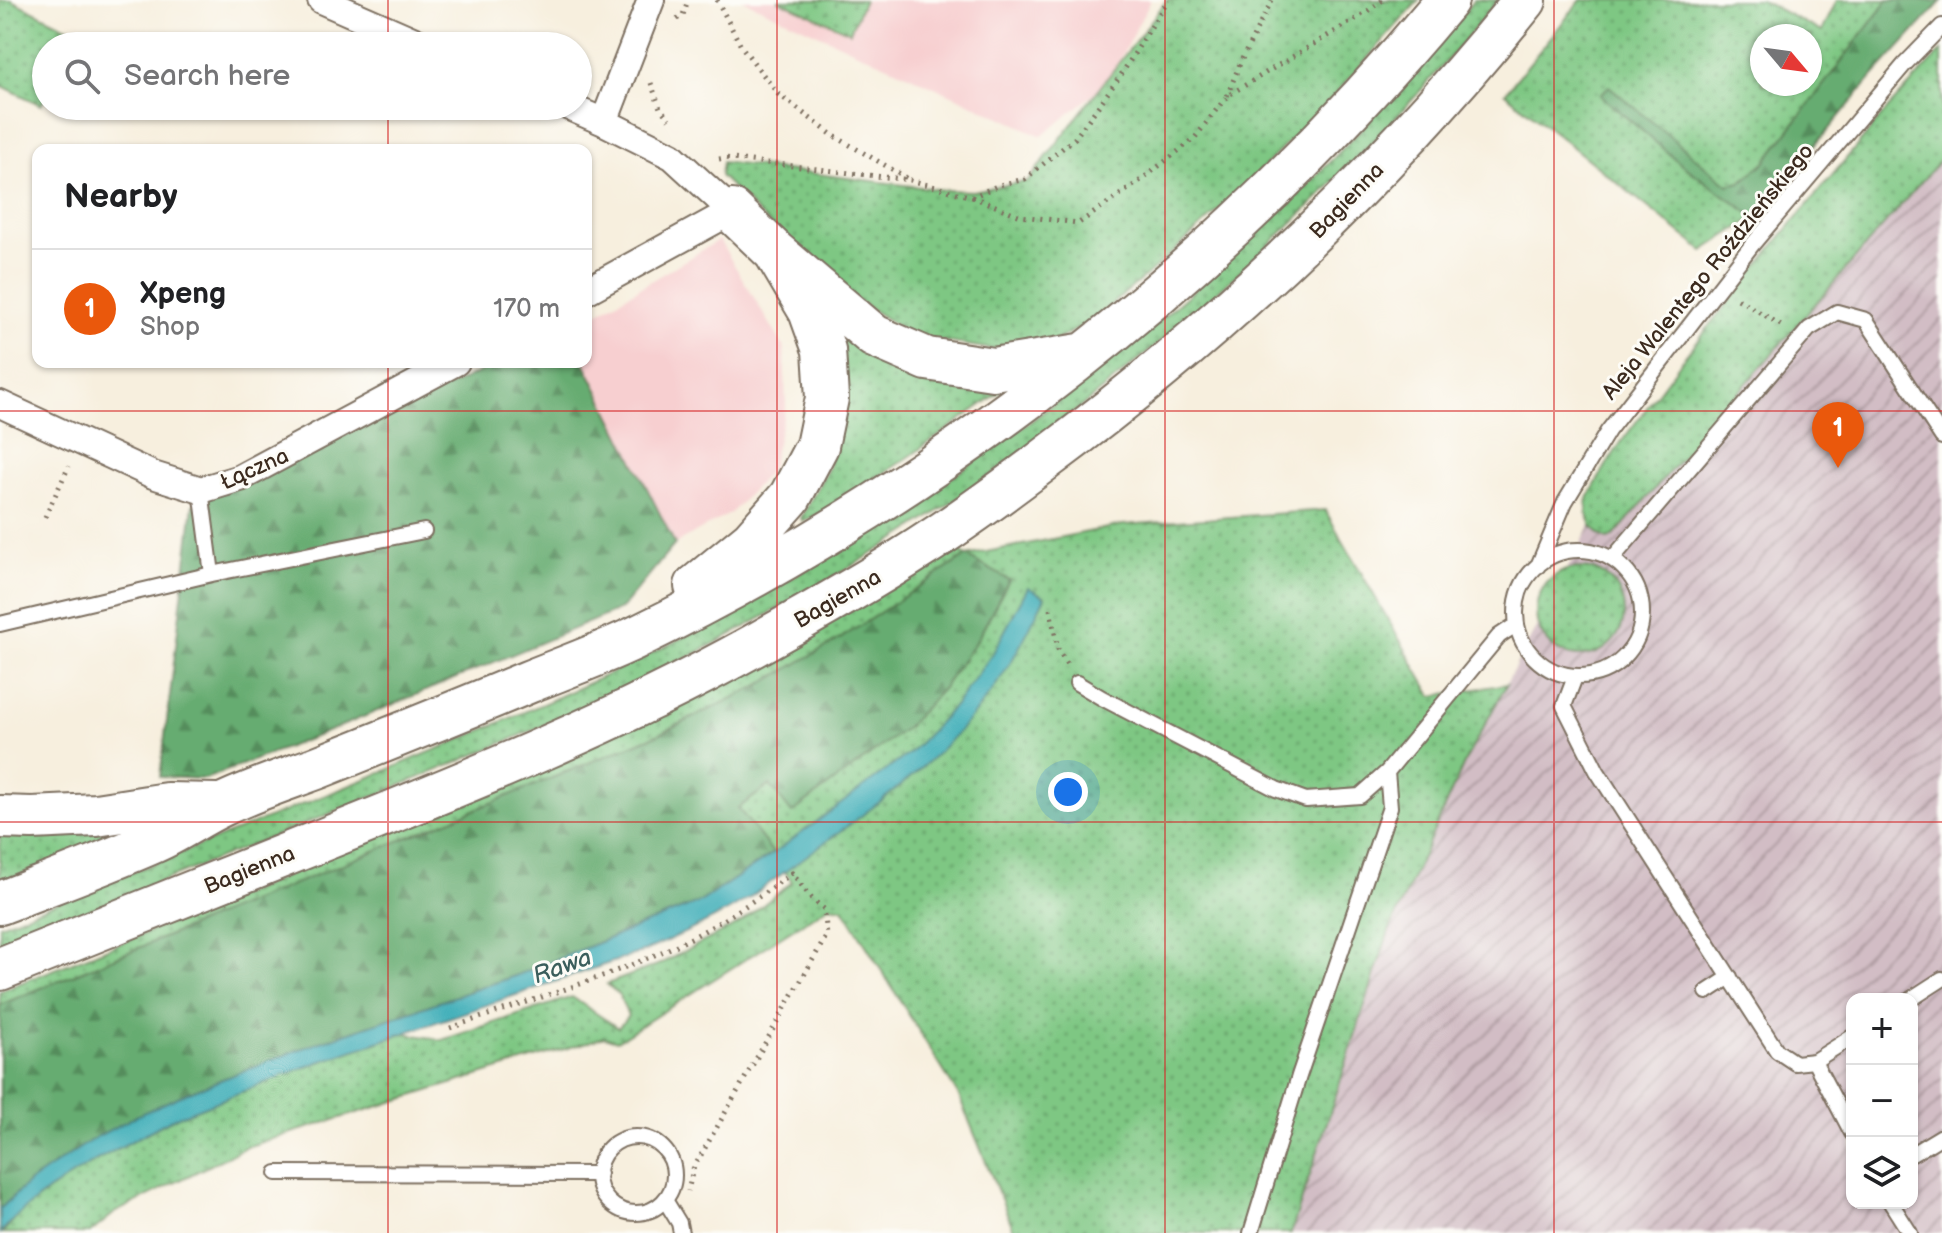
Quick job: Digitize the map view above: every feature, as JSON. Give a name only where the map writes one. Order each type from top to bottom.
[{"type":"main road","points":[[0,903],[157,841],[222,805],[630,640],[748,579],[841,526],[976,436],[1142,307],[1286,175],[1372,86],[1447,0]]},
{"type":"main road","name":"Bagienna","points":[[0,969],[386,815],[582,731],[751,647],[918,549],[1085,430],[1230,311],[1303,244],[1382,163],[1487,47],[1525,0]]},
{"type":"main road","points":[[732,211],[874,336],[927,359],[993,369],[1085,354]]},
{"type":"main road","points":[[630,640],[752,540],[790,497],[817,446],[827,398],[824,350],[810,311],[775,252]]},
{"type":"main road","points":[[0,817],[96,815],[167,804],[222,805]]},
{"type":"street","points":[[321,0],[394,32]]},
{"type":"street","points":[[604,122],[651,0]]},
{"type":"street","points":[[592,120],[604,122],[672,156],[732,211],[592,288]]},
{"type":"street","name":"Łączna","points":[[0,404],[153,475],[201,490],[240,478],[445,368]]},
{"type":"lane","name":"Aleja Walentego Roździeńskiego","points":[[1538,566],[1565,502],[1608,431],[1718,287],[1904,65],[1942,26]]},
{"type":"lane","points":[[1612,559],[1809,329],[1837,312],[1866,320],[1942,437]]},
{"type":"lane","points":[[201,490],[212,574]]},
{"type":"lane","points":[[0,624],[212,574],[424,531]]},
{"type":"lane","points":[[1574,550],[1594,552],[1612,559],[1628,573],[1639,591],[1642,612],[1640,633],[1630,651],[1615,666],[1596,674],[1575,677],[1555,672],[1537,660],[1524,644],[1517,624],[1517,602],[1525,582],[1538,566],[1555,555],[1574,550]]},
{"type":"lane","points":[[1077,683],[1276,789],[1306,800],[1360,796],[1387,772],[1499,636],[1517,624]]},
{"type":"lane","points":[[1575,677],[1564,706],[1597,771],[1777,1051],[1795,1063],[1814,1061],[1846,1041]]},
{"type":"lane","points":[[1251,1233],[1299,1076],[1390,807],[1387,772]]},
{"type":"lane","points":[[1707,992],[1730,977]]},
{"type":"lane","points":[[1918,994],[1942,979]]},
{"type":"lane","points":[[1814,1061],[1846,1122]]},
{"type":"lane","points":[[1918,1150],[1942,1136]]},
{"type":"lane","points":[[644,1137],[666,1151],[673,1162],[675,1176],[665,1200],[643,1213],[629,1212],[607,1199],[600,1187],[599,1174],[601,1161],[618,1141],[644,1137]]},
{"type":"lane","points":[[277,1173],[599,1174]]},
{"type":"lane","points":[[665,1200],[680,1228]]},
{"type":"lane","points":[[1895,1209],[1910,1233]]},
{"type":"path","points":[[673,21],[683,15],[688,0]]},
{"type":"path","points":[[717,0],[741,46],[778,94],[831,134],[910,180]]},
{"type":"path","points":[[972,197],[999,185],[1025,179],[1075,138],[1121,75],[1168,0]]},
{"type":"path","points":[[712,161],[725,158],[910,180],[972,197],[1021,216],[1079,223],[1194,139],[1227,96],[1272,0]]},
{"type":"path","points":[[1227,96],[1383,0]]},
{"type":"path","points":[[651,75],[651,87],[660,108],[671,121]]},
{"type":"path","points":[[1718,287],[1802,338]]},
{"type":"path","points":[[45,517],[73,458]]},
{"type":"path","points":[[1050,609],[1058,649],[1077,683]]},
{"type":"path","points":[[450,1028],[662,952],[749,905],[792,873],[824,909],[827,935],[693,1169],[680,1228]]},
{"type":"shaded area","points":[[743,0],[1151,0],[1107,83],[1042,136]]},
{"type":"shaded area","points":[[1942,70],[1942,1233],[1291,1233],[1389,931],[1466,759],[1619,472]]},
{"type":"shaded area","points":[[719,240],[784,347],[786,406],[770,471],[731,513],[675,544],[587,368],[592,368],[592,316]]},
{"type":"green space","points":[[0,0],[11,0],[77,32],[32,32],[32,101],[0,85]]},
{"type":"green space","points":[[778,0],[864,0],[850,32]]},
{"type":"green space","points":[[1167,0],[1419,0],[1331,99],[1240,191],[1090,322],[1053,342],[990,349],[913,336],[832,284],[720,176],[722,162],[944,190],[973,191],[1028,181]]},
{"type":"green space","points":[[1474,0],[1498,0],[1408,104],[1263,251],[1107,386],[1009,462],[921,523],[752,623],[583,708],[440,769],[0,946],[0,925],[395,767],[639,660],[733,611],[837,551],[939,486],[1038,416],[1134,342],[1225,262],[1313,179],[1396,91]]},
{"type":"green space","points":[[1581,0],[1761,0],[1807,24],[1750,24],[1750,96],[1815,96],[1765,162],[1741,182],[1728,185],[1609,87],[1601,95],[1681,164],[1755,217],[1703,251],[1505,93]]},
{"type":"green space","points":[[1837,0],[1888,0],[1822,87],[1822,32]]},
{"type":"green space","points":[[1888,0],[1942,1],[1870,80],[1755,217],[1681,164],[1600,95],[1609,86],[1728,185],[1741,182],[1765,162],[1815,96],[1822,96],[1822,87]]},
{"type":"green space","points":[[1942,50],[1942,158],[1613,537],[1608,539],[1600,535],[1587,513],[1588,498],[1622,441],[1784,233],[1886,111]]},
{"type":"green space","points":[[839,334],[1008,386],[909,457],[803,522],[801,518],[829,467]]},
{"type":"green space","points":[[488,368],[587,368],[675,544],[621,609],[332,730],[205,779],[160,777],[193,505]]},
{"type":"green space","points":[[1325,510],[1432,696],[1507,684],[1466,759],[1389,931],[1291,1233],[1015,1233],[959,1096],[843,908],[829,906],[617,1041],[604,1037],[246,1147],[116,1212],[90,1233],[2,1233],[21,1212],[49,1190],[172,1119],[316,1063],[405,1033],[442,1040],[572,997],[618,1028],[628,1016],[619,995],[607,984],[660,964],[740,923],[792,882],[738,808],[771,785],[793,812],[943,688],[978,638],[1009,580],[966,556],[1123,525]]},
{"type":"green space","points":[[956,548],[966,556],[840,639],[756,687],[659,734],[0,1005],[0,991],[269,884]]},
{"type":"green space","points":[[966,556],[1009,580],[978,638],[943,688],[906,728],[792,813],[770,785],[738,808],[773,853],[700,902],[515,976],[303,1048],[189,1092],[96,1137],[29,1182],[0,1209],[0,1005],[659,734],[756,687],[840,639]]},
{"type":"green space","points":[[1571,568],[1589,568],[1605,575],[1617,587],[1624,603],[1624,621],[1617,637],[1605,649],[1589,656],[1571,656],[1555,649],[1543,637],[1536,621],[1536,603],[1543,587],[1555,575]]},
{"type":"green space","points":[[120,831],[119,834],[0,883],[0,834]]},
{"type":"water","name":"Rawa","points":[[1028,587],[1045,597],[1020,646],[974,714],[936,754],[895,790],[749,898],[645,951],[316,1063],[172,1119],[49,1190],[0,1233],[0,1209],[29,1182],[96,1137],[138,1115],[303,1048],[515,976],[700,902],[781,848],[911,752],[955,705],[993,653]]},
{"type":"place","name":"Xpeng","points":[[1838,468]]}]
